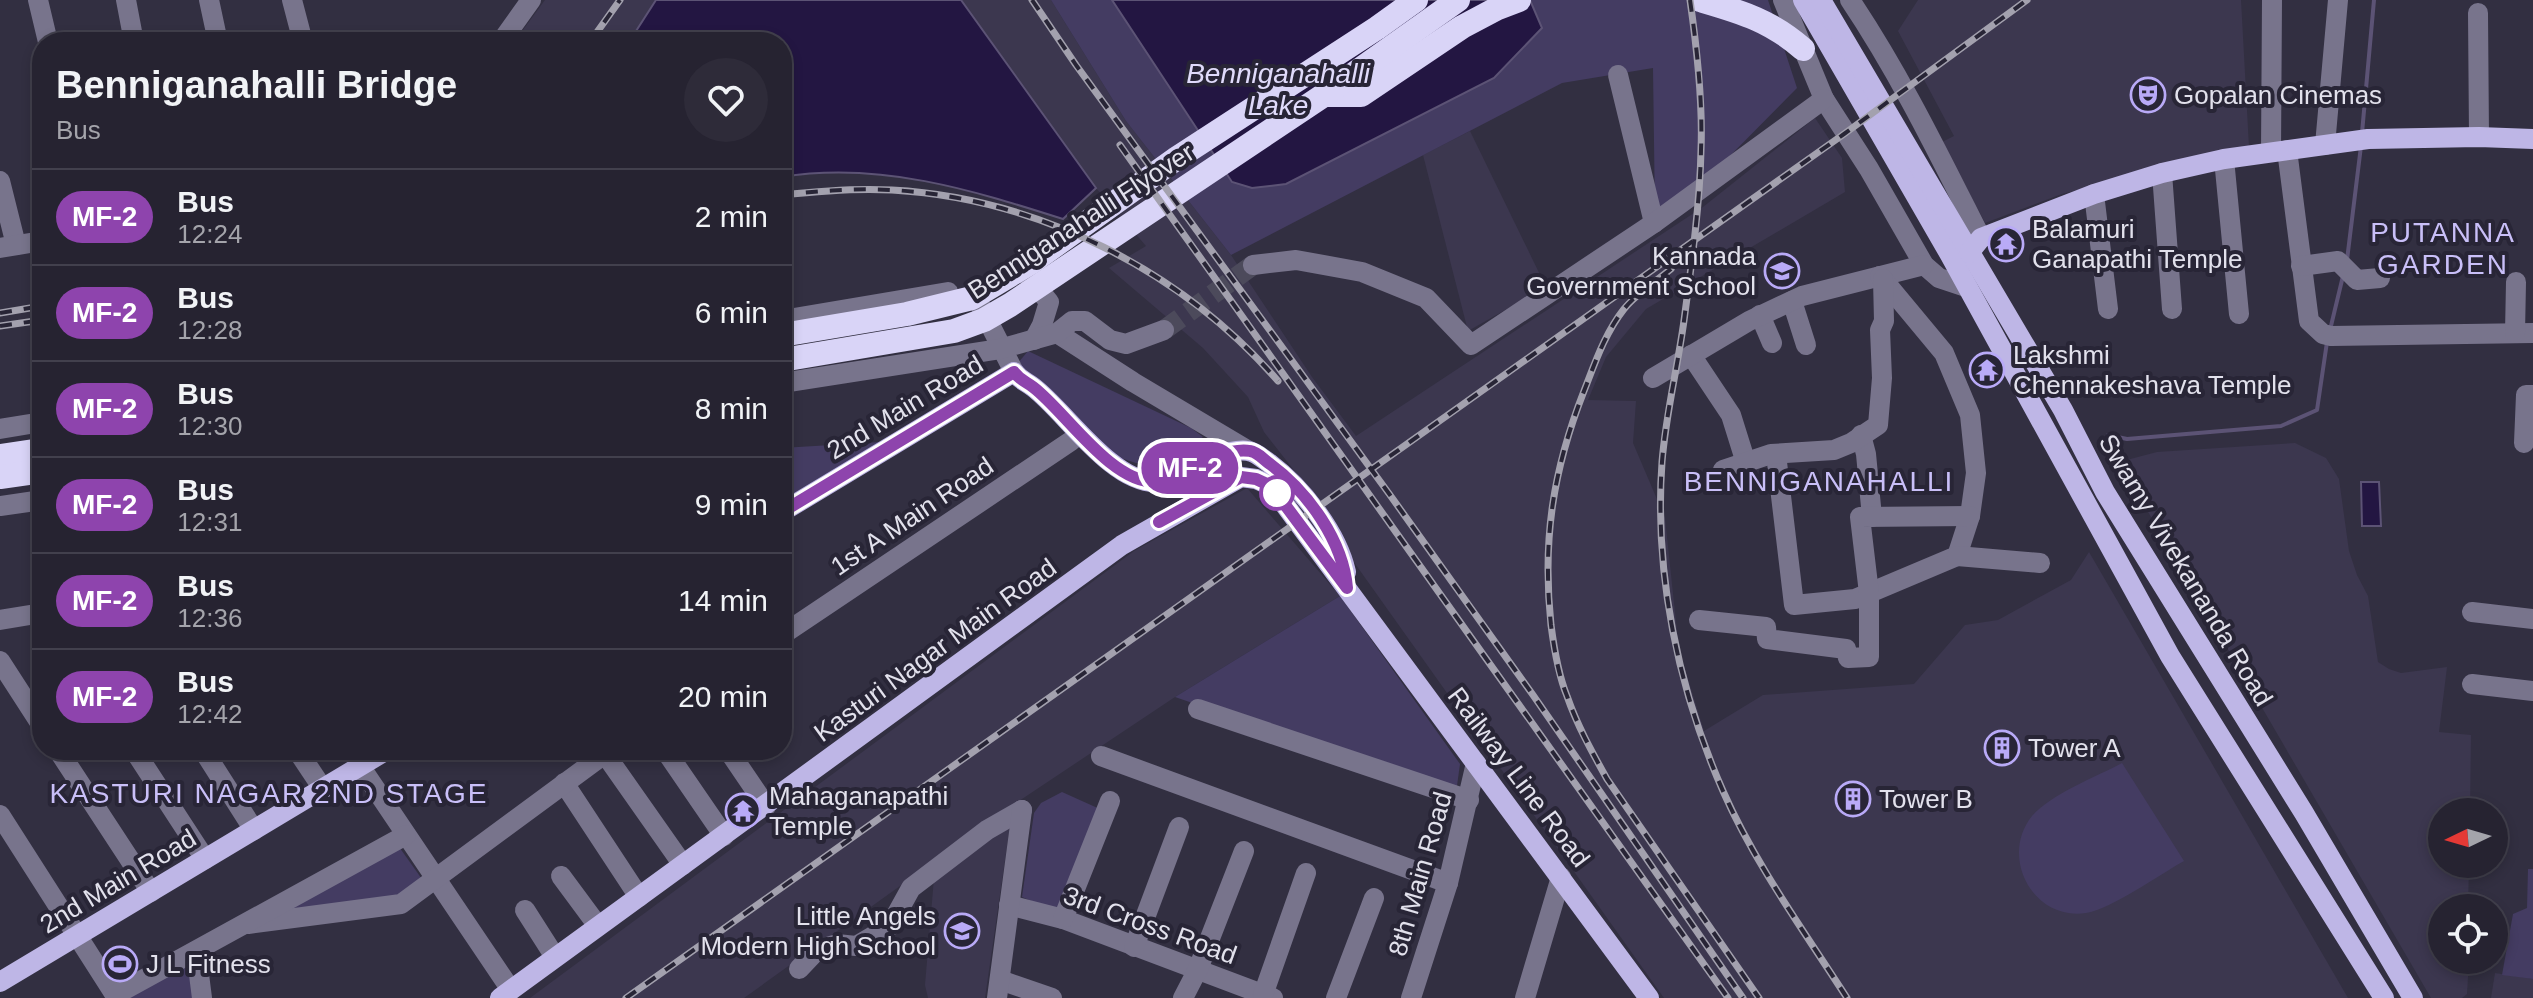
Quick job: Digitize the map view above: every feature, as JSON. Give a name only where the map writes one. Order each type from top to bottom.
[{"type":"highway","name":"Benniganahalli Flyover","points":[[792,333],[907,314],[972,298],[1032,262],[1177,158],[1416,0]]},
{"type":"highway","name":"Benniganahalli Flyover","points":[[792,358],[954,331],[984,320],[1324,95],[1458,0]]},
{"type":"highway","points":[[1324,95],[1361,95],[1462,27],[1519,0]]},
{"type":"highway","points":[[1700,0],[1757,17],[1784,32],[1803,49]]},
{"type":"highway","points":[[0,456],[32,451]]},
{"type":"highway","points":[[0,477],[32,472]]},
{"type":"main road","name":"Swamy Vivekananda Road","points":[[1803,0],[2170,656],[2384,998]]},
{"type":"main road","name":"Swamy Vivekananda Road","points":[[1821,0],[1975,246],[2105,492],[2304,813],[2413,998]]},
{"type":"main road","points":[[1975,246],[2094,194],[2162,173],[2224,159],[2420,132],[2533,139]]},
{"type":"main road","points":[[1018,377],[1118,467],[1146,482],[1155,482],[1224,454],[1249,451]]},
{"type":"main road","name":"2nd Main Road","points":[[792,506],[1018,377]]},
{"type":"main road","name":"Railway Line Road","points":[[1249,451],[1288,477],[1309,498],[1343,559],[1347,588]]},
{"type":"main road","name":"Kasturi Nagar Main Road","points":[[505,994],[1122,545],[1241,477],[1256,479]]},
{"type":"main road","name":"Railway Line Road","points":[[1256,479],[1271,486],[1649,998]]},
{"type":"main road","name":"2nd Main Road","points":[[0,982],[370,760]]},
{"type":"street","points":[[38,0],[46,32]]},
{"type":"street","points":[[126,0],[132,32]]},
{"type":"street","points":[[209,0],[216,32]]},
{"type":"street","points":[[292,0],[300,32]]},
{"type":"street","points":[[508,32],[531,0]]},
{"type":"street","points":[[1783,0],[1824,99],[1869,169],[1924,265],[1939,278],[1966,287]]},
{"type":"street","points":[[1850,0],[1873,33],[1926,129],[1975,246]]},
{"type":"street","points":[[2272,0],[2279,151],[2309,321],[2327,335],[2524,333],[2516,282]]},
{"type":"street","points":[[2325,145],[2338,0]]},
{"type":"street","points":[[2478,13],[2479,137]]},
{"type":"street","points":[[1618,75],[1654,223]]},
{"type":"street","points":[[1253,265],[1296,260],[1362,272],[1426,298],[1471,345],[1654,223],[1824,99]]},
{"type":"street","points":[[2224,159],[2239,314]]},
{"type":"street","points":[[2162,173],[2172,309]]},
{"type":"street","points":[[0,181],[8,246],[32,242]]},
{"type":"street","points":[[2094,194],[2108,309]]},
{"type":"street","points":[[1653,378],[1760,315],[1792,301],[1924,265]]},
{"type":"street","points":[[2301,266],[2343,265],[2357,280],[2380,278]]},
{"type":"street","points":[[792,318],[970,288],[1014,266],[1049,302],[1034,340]]},
{"type":"street","points":[[1723,470],[1776,454],[1834,450],[1878,425],[1882,378],[1880,330],[1884,321],[1882,278]]},
{"type":"street","points":[[1882,278],[1944,353],[1970,415],[1976,473],[1970,516],[1957,556]]},
{"type":"street","points":[[970,288],[1000,349],[1018,377]]},
{"type":"street","points":[[1792,301],[1806,345]]},
{"type":"street","points":[[1760,315],[1772,343]]},
{"type":"street","points":[[792,381],[1000,349],[1057,333],[1072,321],[1085,321],[1110,340],[1126,344],[1164,330]]},
{"type":"street","name":"Railway Line Road","points":[[1057,333],[1249,451]]},
{"type":"street","points":[[1691,355],[1731,415],[1746,463]]},
{"type":"street","points":[[2524,443],[2530,395]]},
{"type":"street","points":[[0,429],[32,424]]},
{"type":"street","points":[[1861,435],[1866,454],[1872,517]]},
{"type":"street","name":"1st A Main Road","points":[[792,628],[1071,441]]},
{"type":"street","points":[[1776,454],[1794,605],[1855,599],[1957,556],[2040,563]]},
{"type":"street","points":[[0,506],[32,501]]},
{"type":"street","points":[[1699,620],[1766,627],[1767,639],[1846,649],[1848,658],[1869,657],[1869,593],[1860,517],[1970,516]]},
{"type":"street","points":[[2472,612],[2533,619]]},
{"type":"street","points":[[0,620],[32,615]]},
{"type":"street","points":[[0,661],[32,711]]},
{"type":"street","points":[[2472,684],[2533,691]]},
{"type":"street","points":[[1198,709],[1469,800]]},
{"type":"street","points":[[1101,756],[1448,883]]},
{"type":"street","points":[[65,760],[151,892]]},
{"type":"street","points":[[141,760],[205,859]]},
{"type":"street","points":[[209,760],[254,830]]},
{"type":"street","points":[[304,760],[323,789]]},
{"type":"street","points":[[248,924],[401,904],[596,760]]},
{"type":"street","points":[[612,760],[683,865]]},
{"type":"street","points":[[672,760],[724,836]]},
{"type":"street","points":[[735,760],[766,806]]},
{"type":"street","name":"8th Main Road","points":[[1411,998],[1448,883],[1476,763]]},
{"type":"street","points":[[360,766],[436,879],[505,994]]},
{"type":"street","points":[[564,783],[639,897]]},
{"type":"street","points":[[1063,919],[1110,801]]},
{"type":"street","points":[[799,969],[817,950],[837,944],[856,946],[890,926],[911,888],[987,830],[1022,810],[998,989],[1052,998]]},
{"type":"street","points":[[0,815],[116,996],[406,835]]},
{"type":"street","points":[[1134,947],[1179,827]]},
{"type":"street","points":[[1183,998],[1198,969],[1244,851]]},
{"type":"street","points":[[1268,996],[1306,873]]},
{"type":"street","points":[[561,876],[598,926]]},
{"type":"street","points":[[1525,998],[1561,877]]},
{"type":"street","points":[[1336,998],[1374,898]]},
{"type":"street","name":"3rd Cross Road","points":[[1009,905],[1063,919],[1268,996]]},
{"type":"street","points":[[525,910],[555,957]]},
{"type":"street","points":[[196,951],[202,998]]},
{"type":"shaded area","points":[[545,0],[656,0],[635,32],[521,32]]},
{"type":"shaded area","points":[[961,0],[1051,0],[1126,121],[1231,255],[1312,377],[1356,436],[1703,207],[1815,118],[1842,158],[1845,192],[1646,309],[1606,357],[1588,400],[1636,401],[1633,443],[1665,518],[1679,650],[1704,731],[1763,695],[1914,684],[1965,625],[1998,620],[2071,580],[2089,552],[2348,998],[1664,998],[1351,558],[1311,492],[1264,432],[1248,397],[1203,348],[1109,268],[1146,246],[1096,188]]},
{"type":"shaded area","points":[[1051,0],[1112,0],[1232,182],[1530,0],[1768,0],[1797,88],[1713,173],[1655,215],[1653,68],[1562,83],[1231,255],[1126,121]]},
{"type":"shaded area","points":[[1918,0],[2241,0],[2249,147],[2062,194],[1985,223],[1942,142],[1954,136],[1898,31]]},
{"type":"shaded area","points":[[1470,131],[1546,287],[1468,331],[1423,155]]},
{"type":"shaded area","points":[[1028,351],[1191,428],[1203,437],[1164,462],[1136,463],[1108,454],[1018,363]]},
{"type":"shaded area","points":[[880,442],[792,499],[792,447]]},
{"type":"shaded area","points":[[2295,443],[2326,458],[2339,479],[2349,551],[2368,596],[2378,662],[2401,673],[2447,667],[2439,732],[2471,735],[2470,798],[2428,798],[2428,878],[2469,878],[2468,894],[2428,894],[2428,974],[2468,974],[2467,994],[2462,998],[2431,998],[2119,462],[2157,452]]},
{"type":"shaded area","points":[[1247,488],[1340,596],[1175,697],[1013,805],[744,998],[530,998],[1134,551]]},
{"type":"shaded area","points":[[1340,596],[1460,764],[1456,793],[1175,697]]},
{"type":"shaded area","points":[[2122,763],[2184,861],[2096,910],[2067,913],[2051,907],[2037,897],[2021,867],[2019,850],[2023,832],[2032,816],[2050,800]]},
{"type":"shaded area","points":[[1062,792],[1102,810],[1062,914],[1022,897],[1034,813],[1041,803]]},
{"type":"shaded area","name":"Little Angels Modern High School","points":[[1011,819],[985,998],[928,998],[925,985],[934,878]]},
{"type":"shaded area","points":[[397,844],[424,882],[399,899],[288,909]]},
{"type":"shaded area","points":[[2528,869],[2533,869],[2533,979],[2502,975],[2508,974],[2508,942],[2513,914],[2527,908]]},
{"type":"shaded area","points":[[191,962],[195,998],[129,998]]},
{"type":"shaded area","points":[[2495,974],[2533,979],[2533,998],[2491,998]]},
{"type":"water","points":[[656,0],[961,0],[1096,188],[1063,219],[925,181],[854,173],[792,176],[792,32],[635,32]]},
{"type":"water","name":"Benniganahalli Lake","points":[[1112,0],[1530,0],[1542,28],[1494,78],[1286,184],[1252,188],[1232,182]]},
{"type":"water","points":[[2361,482],[2379,482],[2381,526],[2362,526]]},
{"type":"waterway","points":[[2362,133],[2374,0]]},
{"type":"waterway","points":[[2347,260],[2361,146]]},
{"type":"waterway","points":[[2330,330],[2343,276]]},
{"type":"waterway","points":[[2108,435],[2127,439],[2281,426],[2317,410],[2327,342]]},
{"type":"tunnel","points":[[1164,330],[1253,265]]},
{"type":"railway","points":[[597,32],[620,0]]},
{"type":"railway","points":[[1032,0],[1533,695],[1743,998]]},
{"type":"railway","points":[[1690,0],[1700,94],[1700,170],[1688,293],[1662,462],[1660,504],[1666,588],[1693,712],[1723,791],[1765,871],[1847,998]]},
{"type":"railway","points":[[626,998],[1844,134],[2027,0]]},
{"type":"railway","points":[[1120,145],[1728,998]]},
{"type":"railway","points":[[792,194],[865,189],[947,196],[1000,208],[1053,225],[1104,247],[1152,274],[1198,306],[1240,342],[1278,381]]},
{"type":"railway","points":[[1671,269],[1634,298],[1617,318],[1601,348],[1573,420],[1552,506],[1548,564],[1551,625],[1564,688],[1580,728],[1607,779],[1759,998]]},
{"type":"railway","points":[[0,313],[32,308]]},
{"type":"railway","points":[[0,326],[32,321]]},
{"type":"bus line","name":"MF-2","points":[[792,505],[1014,372],[1078,434],[1118,467],[1146,482],[1155,482],[1224,454],[1239,451],[1257,454],[1288,477],[1309,498],[1343,559],[1347,588],[1271,486],[1256,479],[1241,477],[1159,522]]},
{"type":"place","name":"Gopalan Cinemas","points":[[2148,95]]},
{"type":"place","name":"Balamuri Ganapathi Temple","points":[[2006,244]]},
{"type":"place","name":"Kannada Government School","points":[[1782,271]]},
{"type":"place","name":"Lakshmi Chennakeshava Temple","points":[[1987,370]]},
{"type":"place","name":"Tower A","points":[[2002,748]]},
{"type":"place","name":"Tower B","points":[[1853,799]]},
{"type":"place","name":"Mahaganapathi Temple","points":[[743,811]]},
{"type":"place","name":"Little Angels Modern High School","points":[[962,931]]},
{"type":"place","name":"J L Fitness","points":[[120,964]]},
{"type":"district","name":"PUTANNA GARDEN","points":[[2443,248]]},
{"type":"district","name":"BENNIGANAHALLI","points":[[1819,481]]},
{"type":"district","name":"KASTURI NAGAR 2ND STAGE","points":[[269,793]]}]
